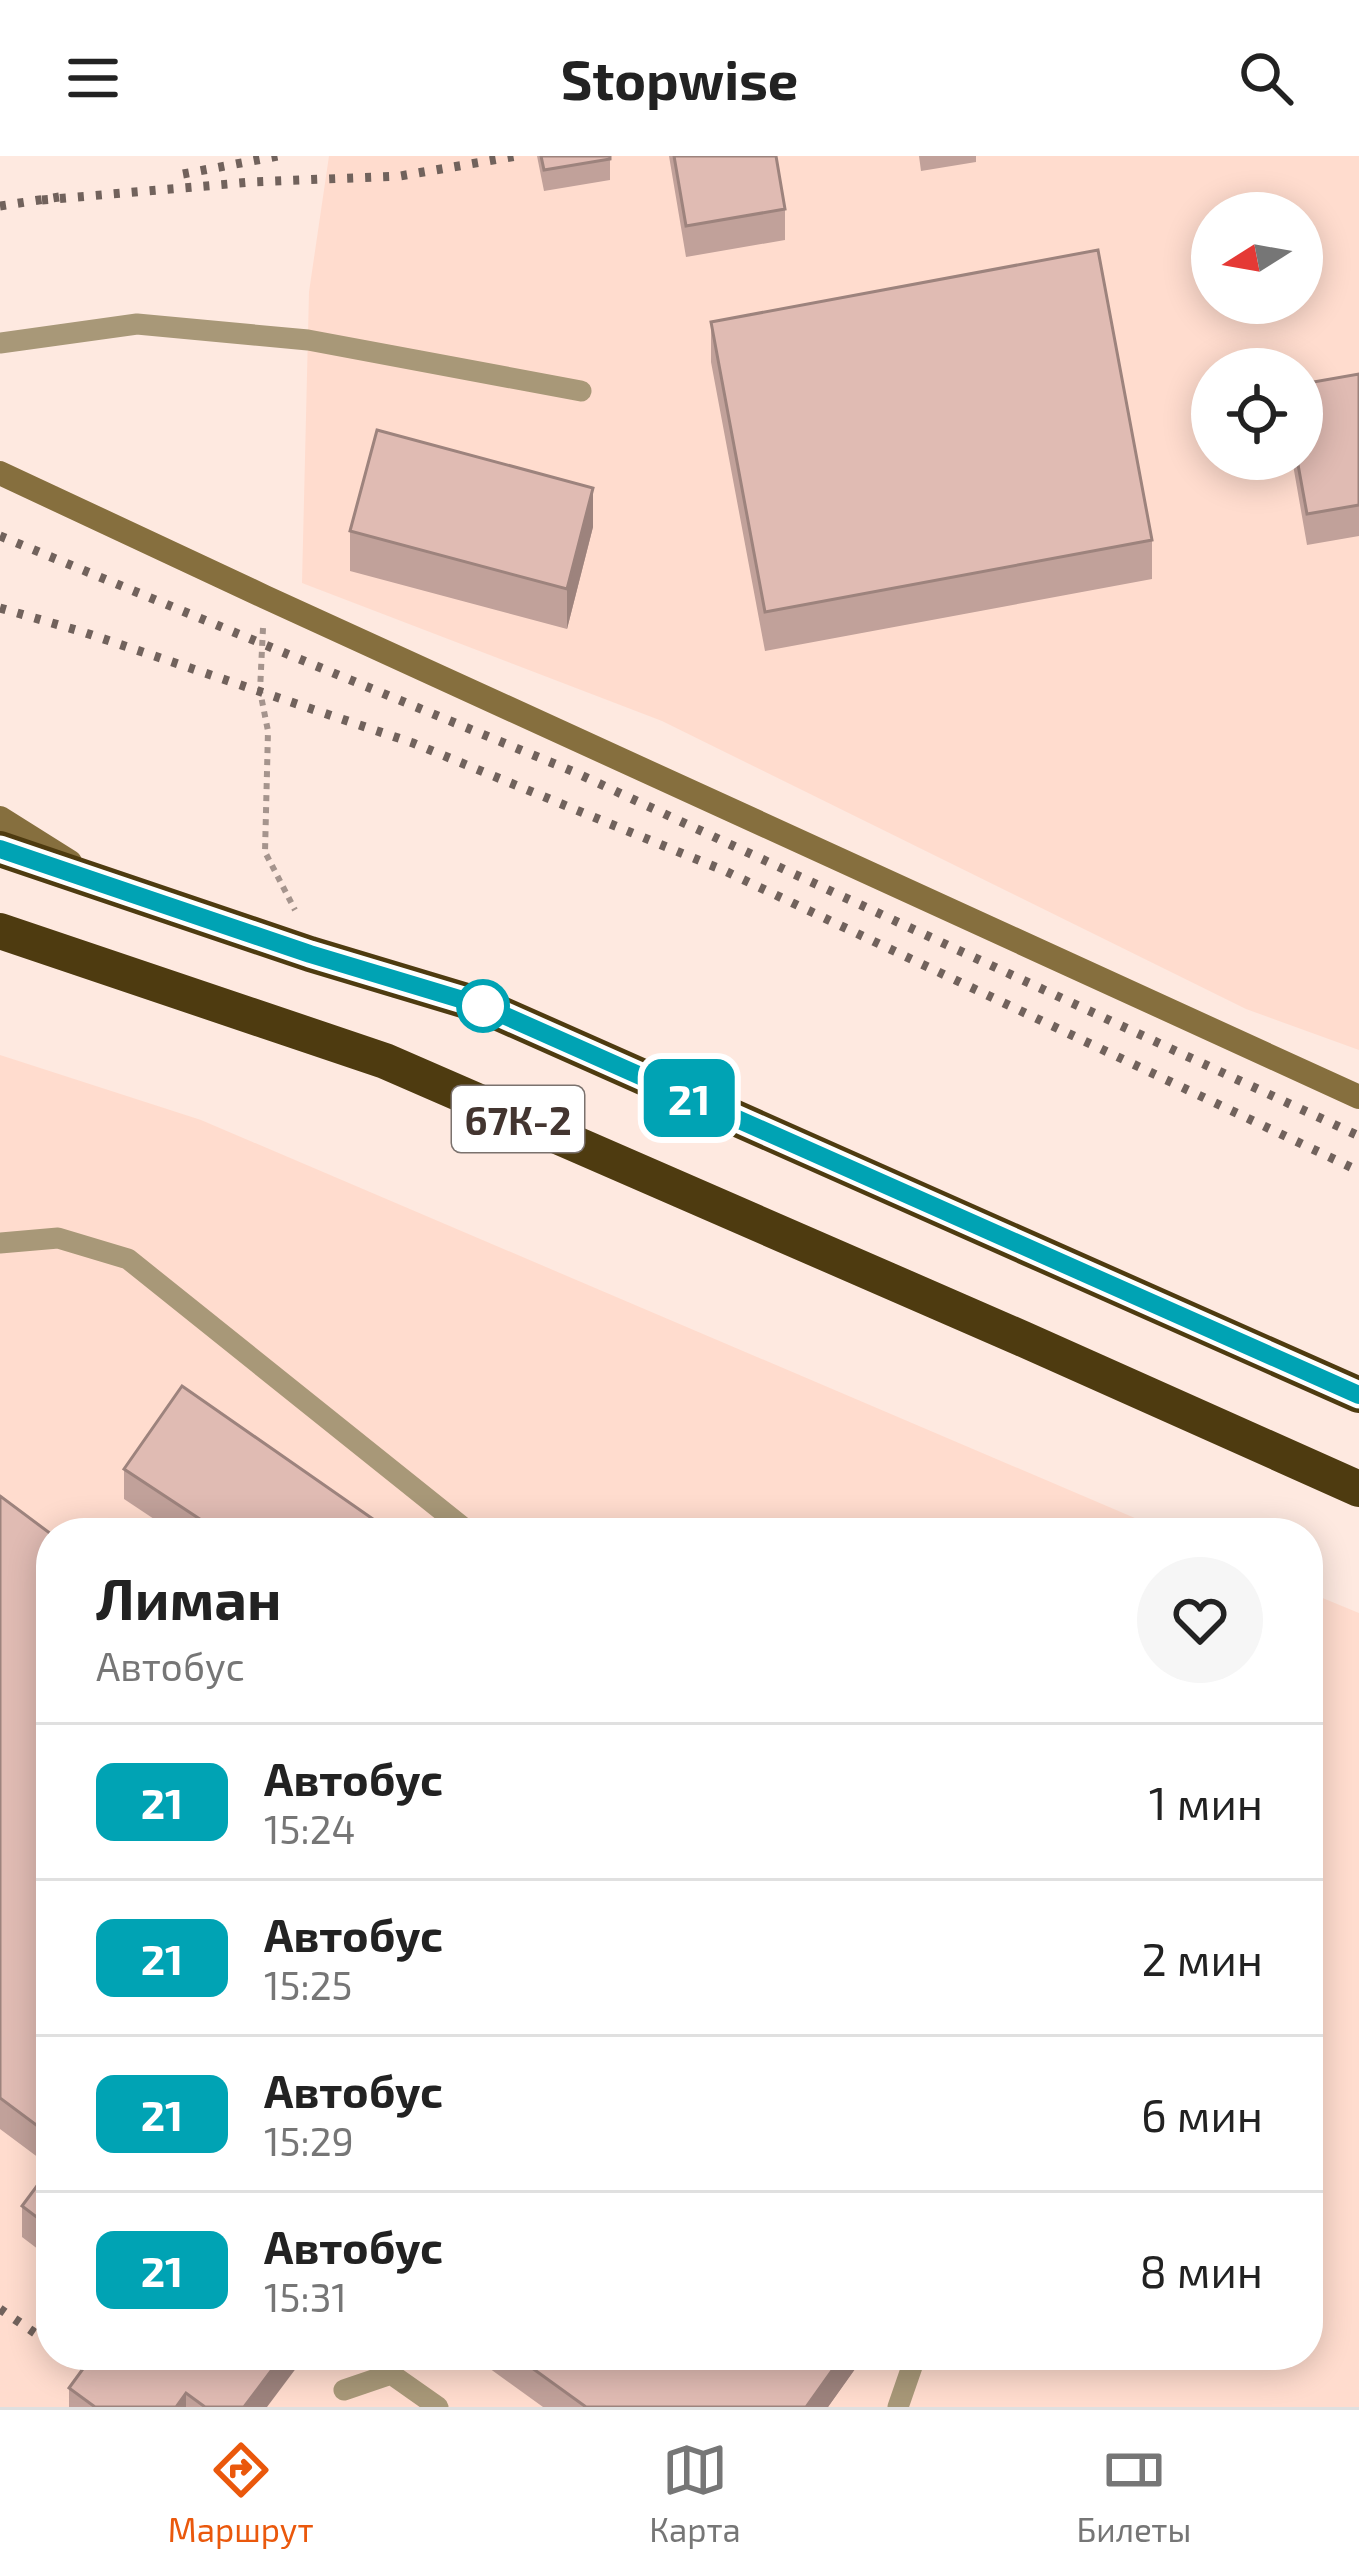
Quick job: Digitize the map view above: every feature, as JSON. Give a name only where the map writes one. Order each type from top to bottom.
[{"type":"highway","name":"67К-2","points":[[0,849],[310,954],[483,1006],[1359,1395]]},
{"type":"highway","name":"67К-2","points":[[0,932],[385,1061],[1359,1489]]},
{"type":"street","points":[[0,473],[1359,1097]]},
{"type":"street","points":[[0,818],[108,886]]},
{"type":"lane","points":[[0,343],[137,324],[308,340],[581,391]]},
{"type":"lane","points":[[0,1243],[58,1238],[128,1258],[451,1518]]},
{"type":"lane","points":[[898,2407],[911,2370]]},
{"type":"lane","points":[[344,2390],[391,2374],[438,2407]]},
{"type":"path","points":[[266,598],[260,692],[268,731],[265,852],[295,910]]},
{"type":"shaded area","points":[[329,156],[1359,156],[1359,1050],[1246,1009],[662,721],[302,583],[309,292]]},
{"type":"shaded area","points":[[0,1055],[201,1120],[1135,1518],[36,1518],[36,2370],[1323,2370],[1323,1598],[1359,1613],[1359,2407],[0,2407]]},
{"type":"building","points":[[541,156],[610,156],[610,159],[544,170]]},
{"type":"building","points":[[674,156],[776,156],[785,209],[686,226]]},
{"type":"building","points":[[1098,250],[1152,540],[765,612],[711,322]]},
{"type":"building","points":[[1359,374],[1359,505],[1307,514],[1301,480],[1323,480],[1323,380]]},
{"type":"building","points":[[377,430],[593,488],[567,589],[350,531]]},
{"type":"building","points":[[182,1386],[371,1518],[198,1518],[124,1469]]},
{"type":"building","points":[[0,1496],[36,1523],[36,2125],[0,2098]]},
{"type":"building","points":[[36,2187],[36,2217],[22,2206]]},
{"type":"building","points":[[82,2370],[272,2370],[244,2407],[205,2407],[186,2393],[176,2407],[95,2407],[69,2388]]},
{"type":"building","points":[[535,2370],[832,2370],[806,2407],[586,2407]]},
{"type":"railway","points":[[183,174],[278,156]]},
{"type":"railway","points":[[42,200],[252,182],[400,176],[517,156]]},
{"type":"railway","points":[[0,206],[59,197]]},
{"type":"railway","points":[[0,536],[572,771],[1359,1136]]},
{"type":"railway","points":[[0,608],[413,743],[725,871],[1359,1171]]},
{"type":"railway","points":[[0,2309],[36,2334]]},
{"type":"railway","points":[[89,2370],[142,2407]]},
{"type":"bus line","name":"21","points":[[0,849],[310,954],[483,1006],[1359,1395]]}]
